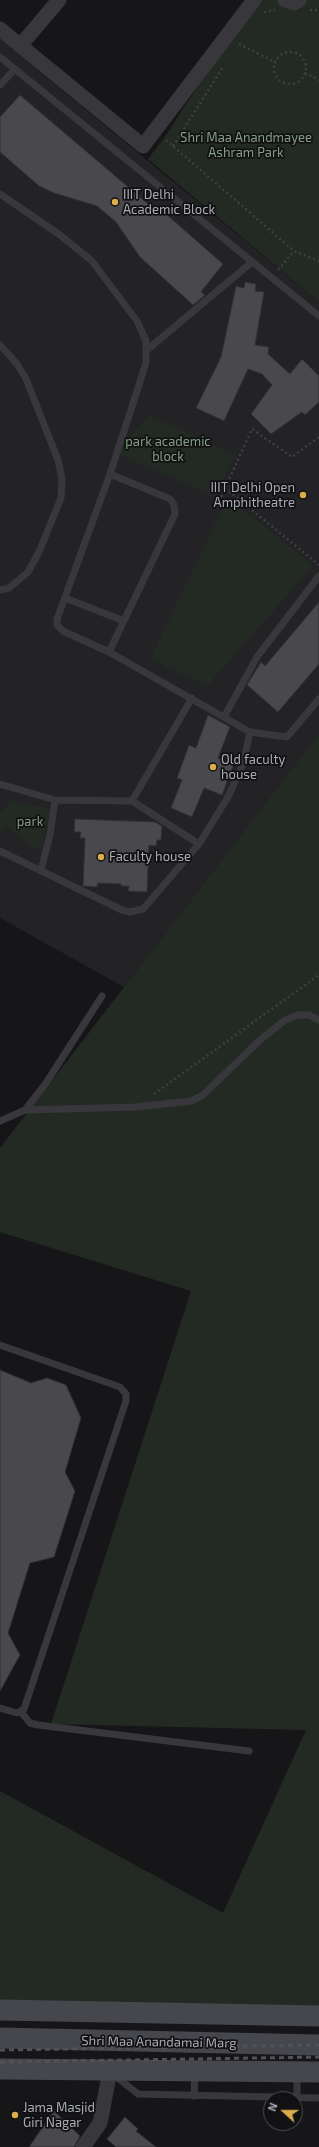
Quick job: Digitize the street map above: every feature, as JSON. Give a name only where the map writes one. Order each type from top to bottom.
[{"type":"main road","points":[[0,2010],[319,2016]]},
{"type":"main road","name":"Shri Maa Anandamai Marg","points":[[0,2038],[319,2045]]},
{"type":"main road","points":[[0,2069],[319,2072]]},
{"type":"street","points":[[20,46],[58,0]]},
{"type":"street","points":[[0,28],[143,146],[254,0]]},
{"type":"street","points":[[281,5],[294,2],[302,5]]},
{"type":"street","points":[[83,2147],[100,2123],[110,2071]]},
{"type":"lane","points":[[0,57],[319,316]]},
{"type":"lane","points":[[0,85],[15,69]]},
{"type":"lane","points":[[0,194],[60,235],[92,261],[137,321],[146,341],[147,350],[144,371],[110,474],[57,619],[60,628],[109,652],[250,732],[287,737],[319,699]]},
{"type":"lane","points":[[147,350],[252,262]]},
{"type":"lane","points":[[0,345],[17,364],[26,379],[58,460],[62,479],[61,498],[39,552],[28,572],[9,588],[0,590]]},
{"type":"lane","points":[[109,652],[175,514],[174,505],[170,499],[110,474]]},
{"type":"lane","points":[[224,717],[257,657],[319,576]]},
{"type":"lane","points":[[65,598],[124,621]]},
{"type":"lane","points":[[132,801],[192,698]]},
{"type":"lane","points":[[0,851],[122,910],[137,911],[142,909],[156,896],[199,844],[228,797],[243,764],[250,732]]},
{"type":"lane","points":[[0,784],[55,800],[132,801],[199,844]]},
{"type":"lane","points":[[41,870],[50,835],[55,800]]},
{"type":"lane","points":[[25,1110],[46,1083],[102,996]]},
{"type":"lane","points":[[0,1121],[25,1110],[136,1107],[190,1101],[203,1095],[260,1040],[285,1020],[298,1015],[309,1015],[319,1020]]},
{"type":"lane","points":[[0,1345],[120,1387],[126,1394],[126,1401],[26,1705],[21,1712],[12,1713],[0,1708]]},
{"type":"lane","points":[[21,1712],[30,1723],[38,1725],[249,1751]]},
{"type":"lane","points":[[110,2071],[138,2094],[263,2097]]},
{"type":"lane","points":[[194,2096],[195,2072]]},
{"type":"lane","points":[[297,2072],[297,2091]]},
{"type":"lane","points":[[303,2098],[319,2098]]},
{"type":"path","points":[[261,14],[281,5]]},
{"type":"path","points":[[302,5],[319,10]]},
{"type":"path","points":[[234,50],[242,38]]},
{"type":"path","points":[[238,44],[275,62]]},
{"type":"path","points":[[294,52],[304,60],[305,73],[296,82],[284,83],[274,73],[275,62],[281,54],[294,52]]},
{"type":"path","points":[[173,146],[226,63]]},
{"type":"path","points":[[305,73],[319,80]]},
{"type":"path","points":[[155,131],[294,251],[319,261]]},
{"type":"path","points":[[271,277],[294,251]]},
{"type":"path","points":[[218,506],[252,429],[292,457],[319,437]]},
{"type":"path","points":[[225,488],[319,565]]},
{"type":"path","points":[[136,1107],[319,975]]},
{"type":"shaded area","points":[[0,39],[319,302],[319,735],[124,987],[0,918]]},
{"type":"green space","name":"Shri Maa Anandmayee Ashram Park","points":[[254,0],[319,0],[319,302],[148,159],[164,138]]},
{"type":"green space","name":"park academic block","points":[[149,415],[235,454],[216,497],[120,455],[125,444]]},
{"type":"green space","points":[[228,497],[313,566],[207,686],[150,659]]},
{"type":"green space","points":[[319,734],[319,2006],[0,2002],[0,1791],[223,1913],[306,1730],[51,1724],[191,1291],[0,1232],[0,1148]]},
{"type":"green space","name":"park","points":[[11,801],[51,808],[41,852],[5,826],[0,831],[0,812]]},
{"type":"building","name":"IIIT Delhi Academic Block","points":[[20,95],[154,209],[157,206],[223,264],[201,292],[205,295],[193,305],[140,257],[116,222],[97,206],[54,193],[39,186],[0,152],[0,117]]},
{"type":"building","points":[[245,282],[256,284],[255,291],[264,292],[255,345],[269,347],[268,354],[290,374],[302,359],[319,376],[319,402],[305,415],[302,412],[271,434],[251,414],[272,385],[262,374],[248,369],[224,421],[196,408],[221,357],[236,286],[244,288]]},
{"type":"building","points":[[319,602],[319,664],[278,712],[247,685],[261,662],[265,666]]},
{"type":"building","name":"Old faculty house","points":[[208,715],[230,727],[218,758],[234,764],[222,795],[204,788],[192,817],[171,808],[182,780],[177,778],[189,745],[196,748]]},
{"type":"building","name":"Faculty house","points":[[75,819],[155,822],[162,826],[161,840],[157,840],[156,846],[149,845],[147,892],[128,891],[129,886],[121,886],[121,884],[98,883],[97,887],[83,886],[85,838],[80,838],[81,832],[74,832]]},
{"type":"building","points":[[0,1370],[31,1383],[47,1378],[66,1385],[81,1418],[65,1472],[75,1491],[54,1557],[30,1563],[8,1633],[20,1655],[0,1691]]},
{"type":"building","points":[[54,2111],[80,2136],[74,2147],[29,2147]]},
{"type":"building","points":[[125,2117],[138,2129],[136,2131],[156,2147],[116,2147],[107,2139]]},
{"type":"railway","points":[[0,2050],[319,2045]]},
{"type":"railway","points":[[0,2062],[319,2057]]},
{"type":"place","name":"IIIT Delhi Academic Block","points":[[115,202]]},
{"type":"place","name":"IIIT Delhi Open Amphitheatre","points":[[303,495]]},
{"type":"place","name":"Old faculty house","points":[[213,767]]},
{"type":"place","name":"Faculty house","points":[[101,857]]},
{"type":"place","name":"Jama Masjid Giri Nagar","points":[[15,2115]]}]
